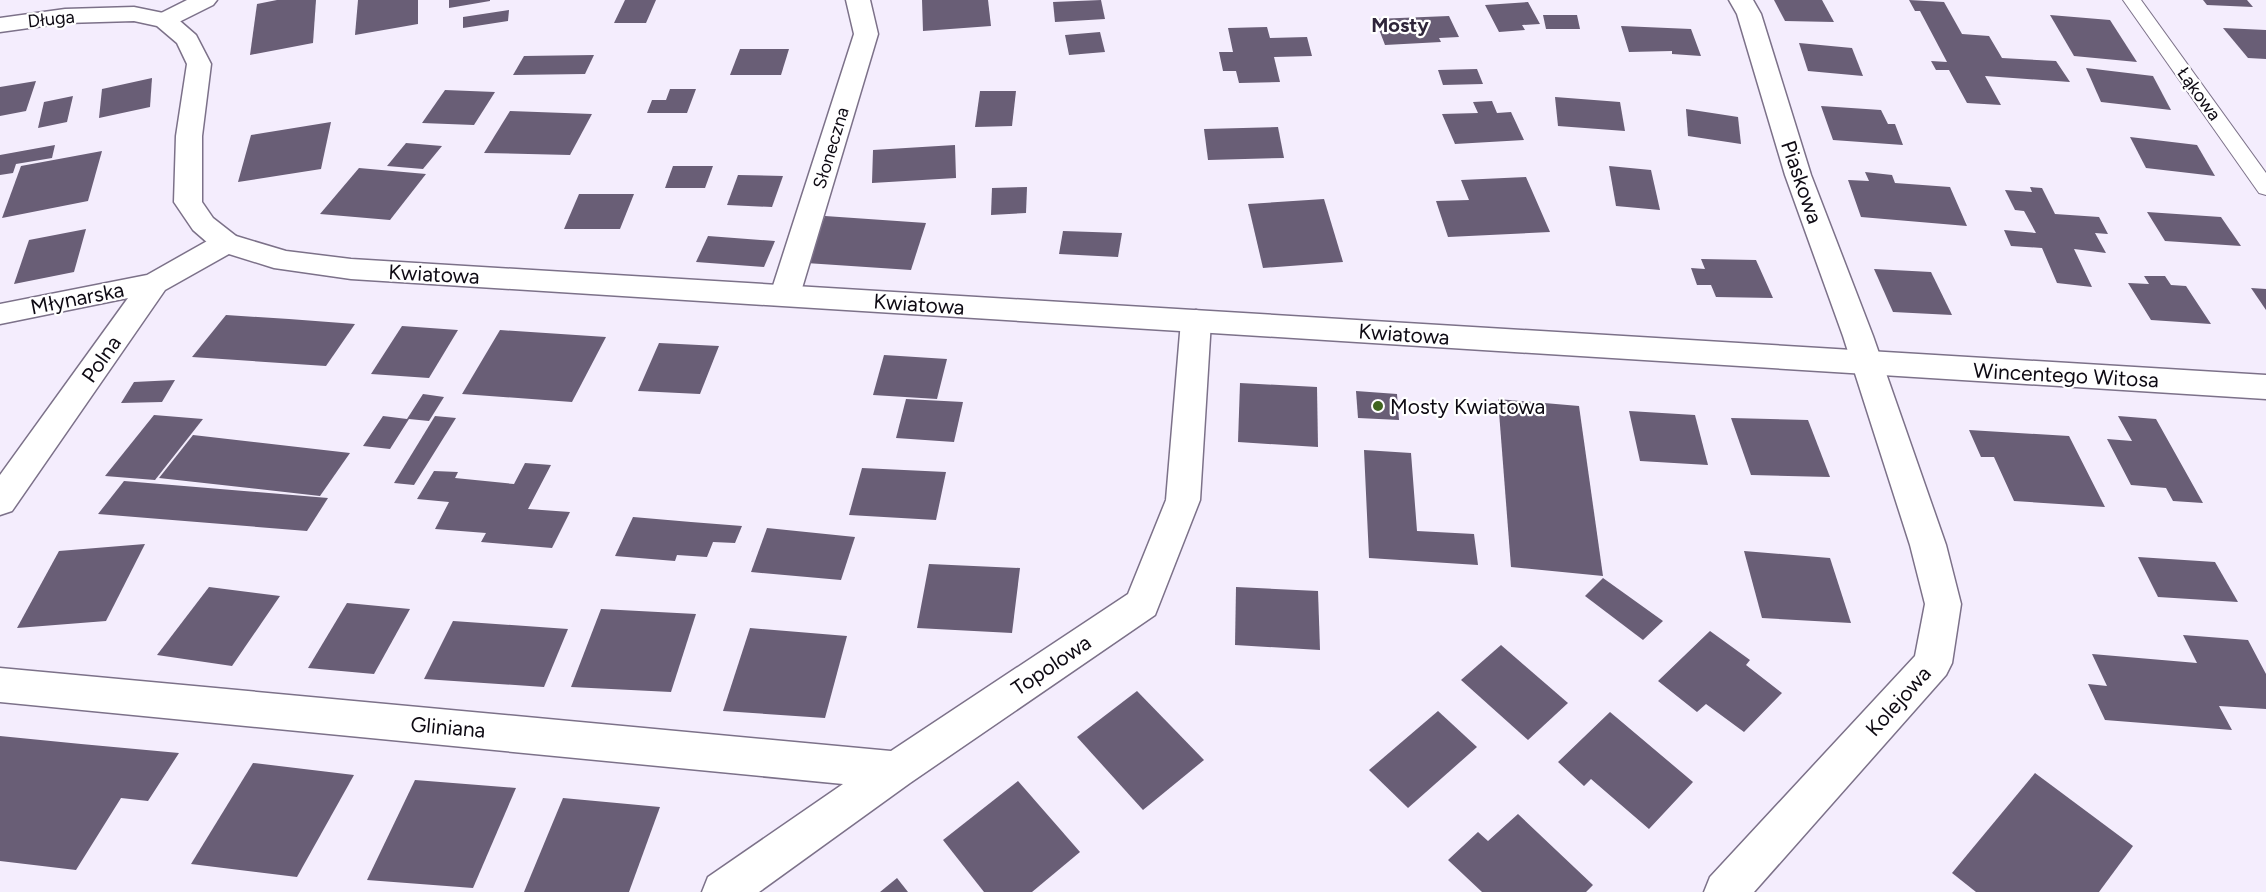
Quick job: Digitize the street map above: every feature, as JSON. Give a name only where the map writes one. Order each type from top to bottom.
[{"type":"street","points":[[165,20],[205,0]]},
{"type":"street","name":"Słoneczna","points":[[785,295],[866,34],[858,0]]},
{"type":"street","name":"Piaskowa","points":[[1741,0],[1749,14],[1798,175],[1867,363]]},
{"type":"street","name":"Długa","points":[[0,25],[65,16],[134,14],[165,20]]},
{"type":"street","name":"Kwiatowa","points":[[165,20],[188,40],[199,64],[189,136],[188,202],[202,224],[226,243],[284,261],[351,269],[1867,363]]},
{"type":"street","name":"Polna","points":[[0,501],[155,283],[226,243]]},
{"type":"street","name":"Młynarska","points":[[0,314],[155,283]]},
{"type":"street","name":"Topolowa","points":[[723,892],[896,770],[1142,604],[1183,500],[1196,321]]},
{"type":"street","name":"Wincentego Witosa","points":[[1867,363],[2266,387]]},
{"type":"street","name":"Kolejowa","points":[[1725,892],[1933,663],[1943,604],[1928,545],[1867,363]]},
{"type":"street","name":"Gliniana","points":[[0,685],[896,770]]},
{"type":"lane","name":"Łąkowa","points":[[2132,0],[2266,188]]},
{"type":"building","points":[[277,0],[316,0],[313,43],[250,55],[257,4]]},
{"type":"building","points":[[358,0],[418,0],[418,24],[355,35]]},
{"type":"building","points":[[449,0],[490,0],[490,1],[449,8]]},
{"type":"building","points":[[625,0],[656,0],[646,23],[614,23]]},
{"type":"building","points":[[922,0],[988,0],[991,26],[923,31]]},
{"type":"building","points":[[1101,0],[1105,19],[1055,22],[1053,2]]},
{"type":"building","points":[[1774,0],[1822,0],[1834,22],[1785,21]]},
{"type":"building","points":[[1909,0],[1944,2],[1962,34],[1989,36],[2002,58],[2056,61],[2070,82],[1985,76],[2001,105],[1967,103],[1949,70],[1936,70],[1931,61],[1947,62],[1920,11],[1915,11]]},
{"type":"building","points":[[2203,0],[2247,0],[2253,7],[2207,5]]},
{"type":"building","points":[[1528,2],[1540,24],[1522,25],[1525,30],[1499,32],[1485,5]]},
{"type":"building","points":[[509,10],[508,21],[463,28],[463,17]]},
{"type":"building","points":[[1543,15],[1577,15],[1580,29],[1546,29]]},
{"type":"building","points":[[2050,15],[2110,20],[2137,62],[2074,56]]},
{"type":"building","points":[[1449,16],[1459,37],[1439,38],[1441,42],[1385,45],[1375,19]]},
{"type":"building","points":[[1621,26],[1691,29],[1701,56],[1672,54],[1672,51],[1629,52]]},
{"type":"building","points":[[1267,27],[1270,38],[1307,37],[1312,56],[1274,57],[1280,82],[1239,83],[1236,71],[1223,71],[1219,52],[1233,52],[1228,28]]},
{"type":"building","points":[[2223,28],[2266,30],[2266,59],[2248,58]]},
{"type":"building","points":[[1100,32],[1105,52],[1069,55],[1065,35]]},
{"type":"building","points":[[1799,43],[1852,48],[1863,76],[1808,71]]},
{"type":"building","points":[[740,49],[789,49],[781,75],[730,75]]},
{"type":"building","points":[[594,55],[585,74],[513,75],[524,56]]},
{"type":"building","points":[[2086,68],[2153,76],[2171,110],[2101,102]]},
{"type":"building","points":[[1477,69],[1483,84],[1443,85],[1438,70]]},
{"type":"building","points":[[152,78],[150,107],[99,118],[102,89]]},
{"type":"building","points":[[36,81],[26,111],[0,116],[0,87]]},
{"type":"building","points":[[670,89],[696,89],[687,113],[647,113],[652,100],[666,100]]},
{"type":"building","points":[[445,90],[495,92],[474,125],[422,123]]},
{"type":"building","points":[[980,91],[1016,91],[1012,126],[975,127]]},
{"type":"building","points":[[73,96],[67,122],[38,128],[44,102]]},
{"type":"building","points":[[1555,97],[1620,102],[1625,131],[1558,126]]},
{"type":"building","points":[[1492,101],[1497,113],[1511,112],[1524,140],[1455,144],[1442,114],[1478,113],[1473,102]]},
{"type":"building","points":[[1821,106],[1881,110],[1888,124],[1895,124],[1903,145],[1833,140]]},
{"type":"building","points":[[1686,109],[1738,117],[1741,144],[1688,136]]},
{"type":"building","points":[[510,111],[592,114],[570,155],[484,153]]},
{"type":"building","points":[[331,122],[321,169],[238,182],[251,135]]},
{"type":"building","points":[[1278,127],[1284,158],[1208,160],[1204,129]]},
{"type":"building","points":[[2130,137],[2197,145],[2215,176],[2146,168]]},
{"type":"building","points":[[406,143],[442,146],[423,169],[387,166]]},
{"type":"building","points":[[55,145],[52,158],[16,164],[13,173],[0,175],[0,155]]},
{"type":"building","points":[[955,145],[956,178],[872,183],[873,150]]},
{"type":"building","points":[[102,151],[88,201],[2,218],[21,166]]},
{"type":"building","points":[[673,166],[713,166],[705,188],[665,188]]},
{"type":"building","points":[[1609,166],[1651,170],[1660,210],[1616,206]]},
{"type":"building","points":[[359,168],[426,174],[390,220],[320,214]]},
{"type":"building","points":[[1865,172],[1892,175],[1895,183],[1950,187],[1967,226],[1861,217],[1848,180],[1869,181]]},
{"type":"building","points":[[738,175],[783,176],[772,207],[727,205]]},
{"type":"building","points":[[1526,177],[1550,232],[1448,237],[1436,201],[1469,200],[1461,180]]},
{"type":"building","points":[[1027,187],[1026,213],[991,215],[992,188]]},
{"type":"building","points":[[2030,187],[2042,188],[2055,214],[2099,217],[2108,234],[2095,233],[2106,253],[2074,249],[2092,287],[2057,283],[2042,248],[2011,246],[2004,230],[2036,233],[2024,211],[2015,210],[2005,190],[2032,192]]},
{"type":"building","points":[[579,194],[634,194],[620,229],[564,229]]},
{"type":"building","points":[[1324,199],[1343,262],[1263,268],[1248,204]]},
{"type":"building","points":[[2147,212],[2221,217],[2241,246],[2165,241]]},
{"type":"building","points":[[825,216],[926,223],[911,270],[806,263]]},
{"type":"building","points":[[86,229],[74,272],[14,284],[29,240]]},
{"type":"building","points":[[1063,231],[1122,233],[1118,257],[1059,254]]},
{"type":"building","points":[[708,236],[775,241],[764,267],[696,262]]},
{"type":"building","points":[[1701,259],[1756,260],[1773,298],[1716,297],[1711,285],[1697,285],[1691,268],[1705,269]]},
{"type":"building","points":[[1874,269],[1931,272],[1952,315],[1893,312]]},
{"type":"building","points":[[2144,276],[2165,276],[2171,285],[2186,286],[2211,324],[2151,320],[2128,283],[2149,284]]},
{"type":"building","points":[[2251,288],[2266,289],[2266,310]]},
{"type":"building","points":[[226,315],[355,324],[326,366],[192,357]]},
{"type":"building","points":[[402,326],[458,330],[429,378],[371,374]]},
{"type":"building","points":[[500,330],[606,337],[572,402],[462,394]]},
{"type":"building","points":[[659,343],[719,346],[700,394],[638,391]]},
{"type":"building","points":[[884,355],[947,359],[937,399],[873,395]]},
{"type":"building","points":[[175,380],[162,402],[121,403],[134,382]]},
{"type":"building","points":[[1240,383],[1317,387],[1318,447],[1238,442]]},
{"type":"building","name":"Mosty Kwiatowa","points":[[1356,391],[1397,394],[1399,420],[1358,418]]},
{"type":"building","points":[[423,394],[444,397],[429,421],[409,419],[390,449],[363,446],[383,416],[407,419]]},
{"type":"building","points":[[906,399],[963,402],[954,442],[896,438]]},
{"type":"building","points":[[1498,399],[1579,406],[1603,576],[1511,567]]},
{"type":"building","points":[[1629,411],[1695,415],[1708,465],[1640,461]]},
{"type":"building","points":[[154,415],[203,419],[155,480],[105,476]]},
{"type":"building","points":[[435,416],[456,418],[414,485],[394,483]]},
{"type":"building","points":[[2118,416],[2156,419],[2203,503],[2173,501],[2166,488],[2131,485],[2107,439],[2132,441]]},
{"type":"building","points":[[1731,418],[1808,420],[1830,477],[1751,475]]},
{"type":"building","points":[[1969,430],[2069,436],[2105,507],[2014,501],[1994,457],[1981,457]]},
{"type":"building","points":[[193,435],[350,453],[320,496],[159,478]]},
{"type":"building","points":[[1364,450],[1411,453],[1417,531],[1474,534],[1478,565],[1369,558]]},
{"type":"building","points":[[525,463],[551,465],[528,509],[570,512],[552,548],[481,542],[486,533],[435,529],[449,502],[417,499],[434,471],[458,472],[455,478],[514,484]]},
{"type":"building","points":[[862,468],[946,472],[936,520],[849,515]]},
{"type":"building","points":[[124,481],[328,498],[307,531],[98,514]]},
{"type":"building","points":[[633,517],[742,526],[735,543],[713,542],[707,557],[677,555],[675,561],[615,556]]},
{"type":"building","points":[[767,528],[855,537],[841,580],[751,572]]},
{"type":"building","points":[[145,544],[106,621],[17,628],[59,551]]},
{"type":"building","points":[[1744,551],[1830,558],[1851,623],[1762,618]]},
{"type":"building","points":[[2138,557],[2215,562],[2238,602],[2158,597]]},
{"type":"building","points":[[929,564],[1020,568],[1012,633],[917,628]]},
{"type":"building","points":[[1603,578],[1663,621],[1643,640],[1585,596]]},
{"type":"building","points":[[209,587],[280,596],[232,666],[157,655]]},
{"type":"building","points":[[1236,587],[1318,591],[1320,650],[1235,645]]},
{"type":"building","points":[[347,603],[410,609],[374,674],[308,668]]},
{"type":"building","points":[[601,609],[696,614],[671,692],[571,687]]},
{"type":"building","points":[[453,621],[568,629],[544,687],[424,679]]},
{"type":"building","points":[[750,628],[847,636],[825,718],[723,711]]},
{"type":"building","points":[[1710,631],[1750,660],[1746,665],[1782,693],[1744,732],[1706,704],[1697,712],[1658,681]]},
{"type":"building","points":[[2183,635],[2248,640],[2266,674],[2266,709],[2219,706],[2232,730],[2105,720],[2088,684],[2107,686],[2092,654],[2197,663]]},
{"type":"building","points":[[1501,645],[1568,703],[1528,740],[1461,680]]},
{"type":"building","points":[[1137,691],[1204,760],[1143,810],[1077,737]]},
{"type":"building","points":[[1438,711],[1477,747],[1408,808],[1369,770]]},
{"type":"building","points":[[1610,712],[1693,782],[1649,829],[1591,779],[1584,786],[1558,762]]},
{"type":"building","points":[[0,736],[179,753],[148,801],[121,798],[76,870],[0,861]]},
{"type":"building","points":[[253,763],[354,775],[297,877],[191,864]]},
{"type":"building","points":[[2035,773],[2133,846],[2099,892],[1976,892],[1952,873]]},
{"type":"building","points":[[415,780],[516,788],[473,888],[367,880]]},
{"type":"building","points":[[1018,781],[1080,852],[1032,892],[984,892],[943,840]]},
{"type":"building","points":[[563,798],[660,807],[629,892],[524,892]]},
{"type":"building","points":[[1518,814],[1593,885],[1586,892],[1482,892],[1448,860],[1478,832],[1488,841]]},
{"type":"building","points":[[897,878],[908,892],[880,892]]},
{"type":"place","name":"Mosty Kwiatowa","points":[[1378,406]]},
{"type":"district","name":"Mosty","points":[[1400,25]]}]
